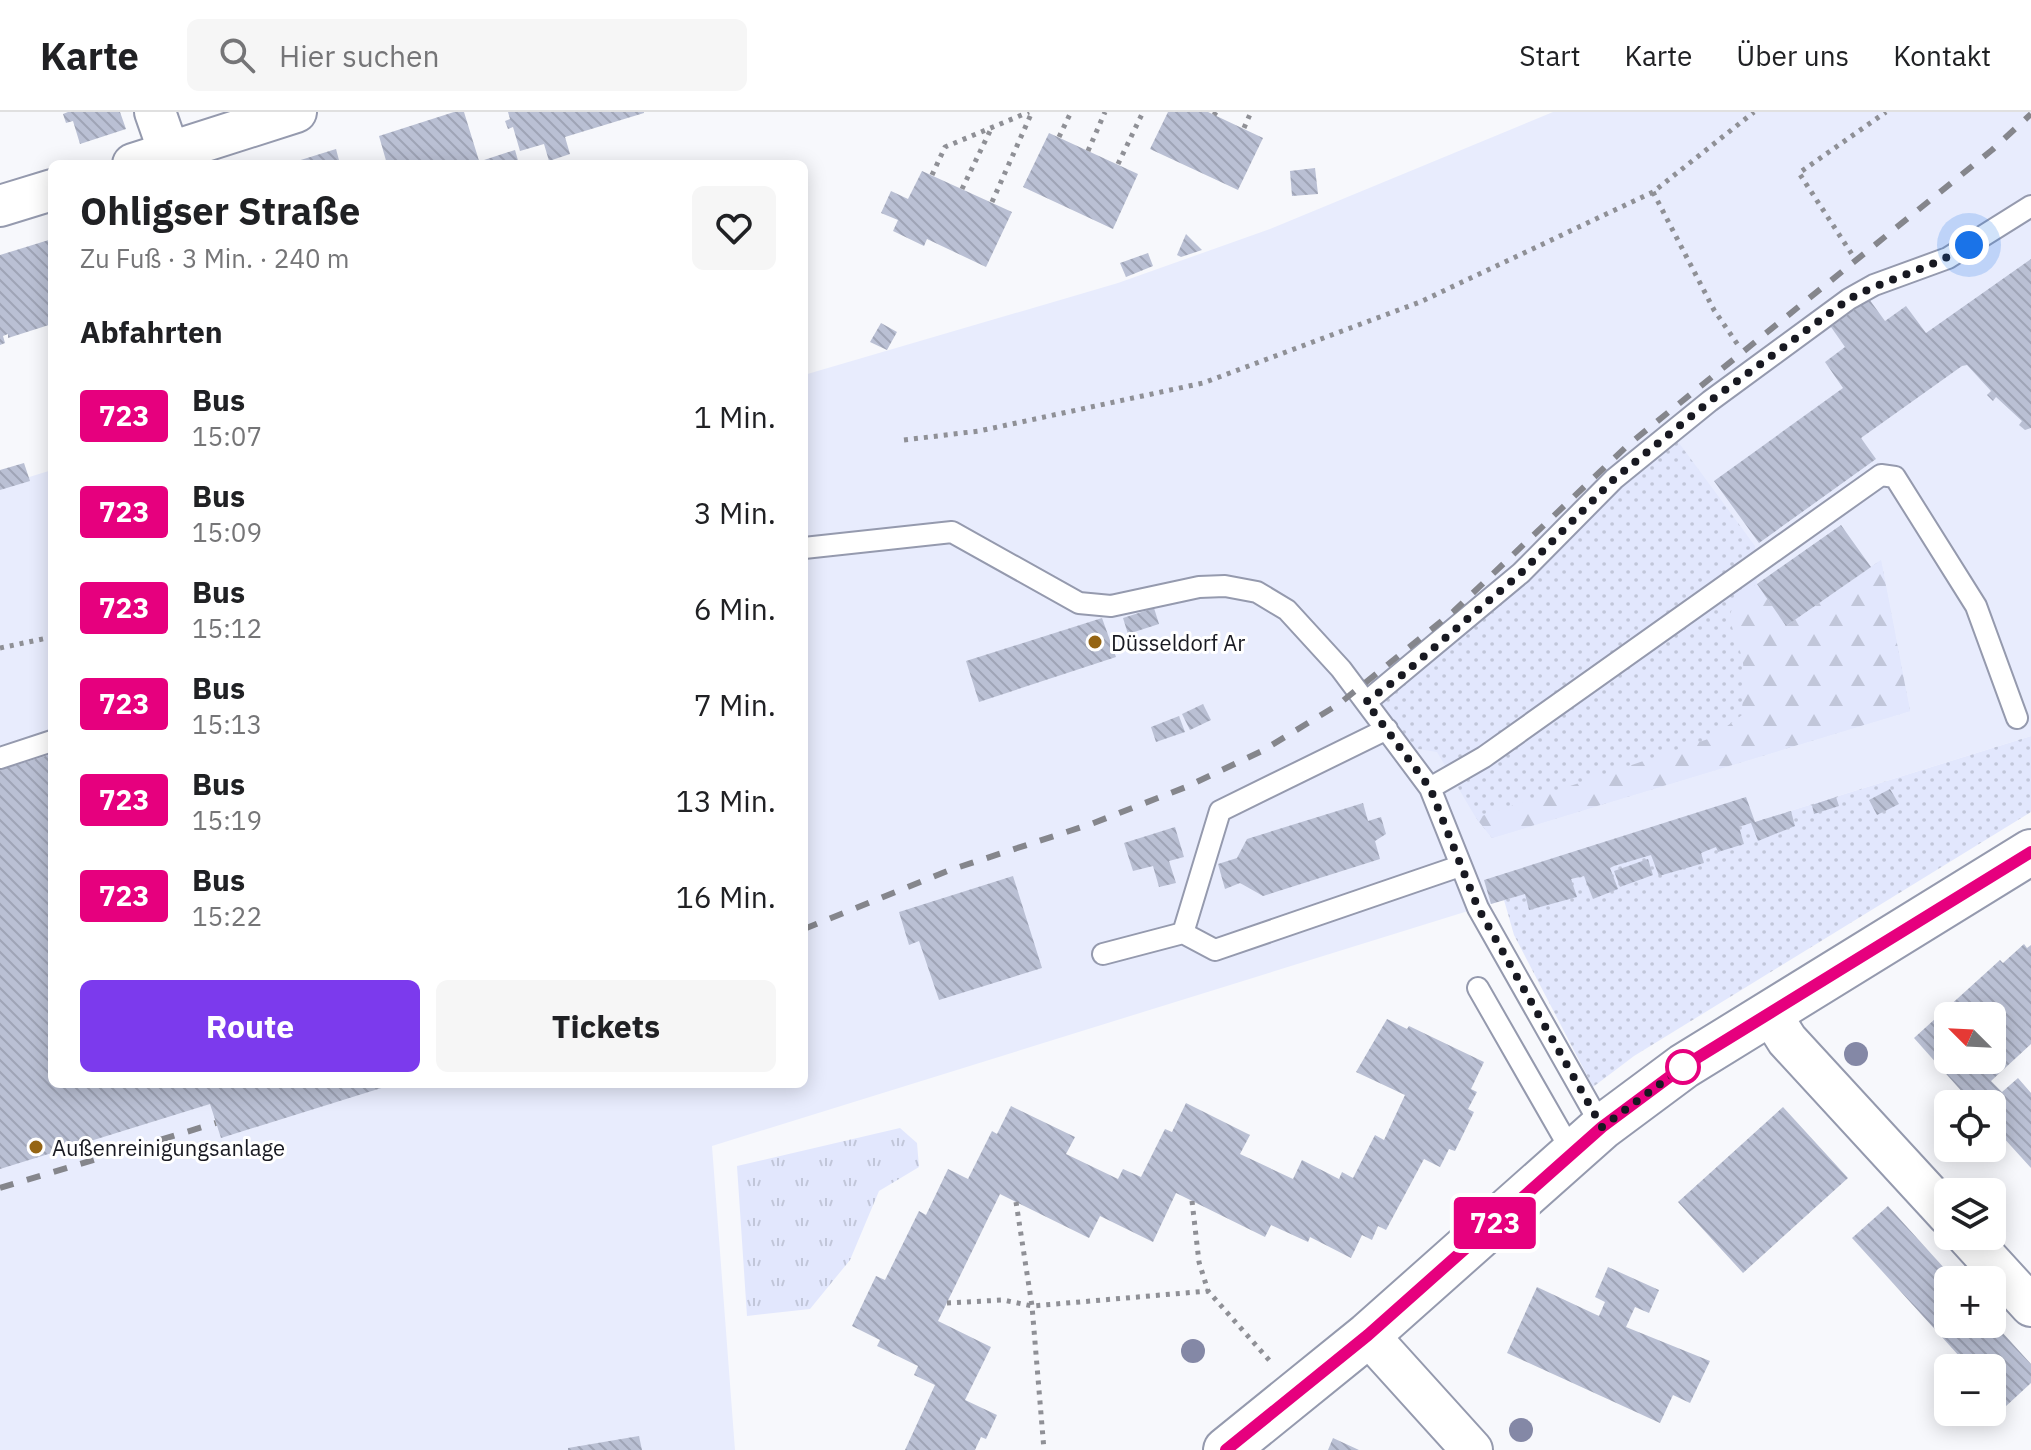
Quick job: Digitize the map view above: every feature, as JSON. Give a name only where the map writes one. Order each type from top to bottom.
[{"type":"street","points":[[155,112],[151,158],[296,112]]},
{"type":"street","points":[[0,206],[48,191]]},
{"type":"street","points":[[1226,1450],[1368,1335],[1587,1140],[1684,1066],[2031,852]]},
{"type":"street","points":[[1770,1013],[1787,1040],[1934,1200]]},
{"type":"street","points":[[1980,1250],[2031,1306]]},
{"type":"street","points":[[1368,1335],[1472,1450]]},
{"type":"lane","points":[[1366,702],[1401,676],[1521,573],[1614,479],[1755,368],[1849,299],[1874,285],[1948,258],[2031,206]]},
{"type":"lane","points":[[1430,788],[1484,757],[1881,475],[1895,477],[1976,606],[2017,718]]},
{"type":"lane","points":[[808,548],[952,532],[1079,603],[1111,606],[1199,587],[1248,589],[1287,610],[1366,702],[1430,788],[1478,908],[1587,1140]]},
{"type":"lane","points":[[1183,933],[1220,811],[1387,729]]},
{"type":"lane","points":[[0,758],[48,742]]},
{"type":"lane","points":[[1103,954],[1183,933],[1215,950],[1460,866]]},
{"type":"lane","points":[[1478,988],[1587,1140]]},
{"type":"path","points":[[932,175],[945,147],[1031,112]]},
{"type":"path","points":[[992,202],[1031,112]]},
{"type":"path","points":[[1059,137],[1071,112]]},
{"type":"path","points":[[1088,151],[1105,112]]},
{"type":"path","points":[[1118,164],[1143,112]]},
{"type":"path","points":[[1244,128],[1251,112]]},
{"type":"path","points":[[904,440],[979,431],[1203,383],[1420,302],[1653,192],[1754,112]]},
{"type":"path","points":[[1874,285],[1838,236],[1799,173],[1886,112]]},
{"type":"path","points":[[962,189],[991,129]]},
{"type":"path","points":[[1653,192],[1714,310],[1755,368]]},
{"type":"path","points":[[0,648],[48,638]]},
{"type":"path","points":[[1192,1201],[1199,1262],[1208,1291],[1298,1392]]},
{"type":"path","points":[[1016,1202],[1032,1306],[1044,1450]]},
{"type":"path","points":[[947,1303],[1003,1300],[1032,1306],[1208,1291]]},
{"type":"shaded area","points":[[1553,112],[2031,112],[2031,736],[712,1146],[735,1450],[0,1450],[0,486],[48,471],[48,1088],[808,1088],[808,374],[1118,283],[1270,229]]},
{"type":"green space","points":[[1668,428],[1755,546],[1757,584],[1786,626],[1881,560],[1910,711],[1492,838],[1476,818],[1437,752],[1406,747],[1372,698]]},
{"type":"green space","points":[[1881,560],[1910,711],[1492,838],[1476,818],[1711,738],[1742,715],[1743,665],[1730,618],[1744,594],[1757,584],[1786,626]]},
{"type":"green space","points":[[2031,736],[2031,812],[1634,1056],[1593,1087],[1514,935],[1504,900]]},
{"type":"green space","points":[[900,1128],[917,1143],[919,1167],[879,1191],[850,1260],[810,1309],[747,1316],[737,1166]]},
{"type":"building","points":[[120,112],[126,129],[80,144],[73,121],[66,123],[63,114]]},
{"type":"building","points":[[454,112],[464,112],[479,160],[386,160],[379,136]]},
{"type":"building","points":[[508,112],[644,112],[565,137],[570,154],[552,160],[549,160],[544,144],[520,151],[513,127],[508,129],[505,121],[510,119]]},
{"type":"building","points":[[1168,112],[1208,112],[1263,138],[1238,190],[1150,149]]},
{"type":"building","points":[[1049,133],[1138,174],[1113,229],[1023,187]]},
{"type":"building","points":[[336,149],[339,160],[301,160]]},
{"type":"building","points":[[515,150],[518,160],[484,160]]},
{"type":"building","points":[[1315,168],[1318,194],[1292,196],[1290,171]]},
{"type":"building","points":[[922,171],[1012,212],[986,267],[927,239],[924,246],[893,231],[898,220],[881,213],[891,191],[908,199]]},
{"type":"building","points":[[1186,234],[1202,250],[1181,257],[1177,255]]},
{"type":"building","points":[[48,240],[48,325],[8,338],[8,334],[3,336],[5,343],[0,345],[0,255]]},
{"type":"building","points":[[1148,253],[1153,266],[1126,277],[1120,263]]},
{"type":"building","points":[[2031,259],[2031,428],[2025,430],[2019,425],[2022,421],[1996,397],[1993,401],[1987,395],[1991,391],[1967,365],[1962,366],[1861,438],[1876,459],[1759,543],[1714,481],[1843,388],[1825,362],[1845,347],[1831,327],[1869,299],[1885,321],[1906,306],[1926,333]]},
{"type":"building","points":[[881,323],[897,332],[887,350],[870,342]]},
{"type":"building","points":[[24,463],[30,481],[0,490],[0,470]]},
{"type":"building","points":[[1841,525],[1871,567],[1786,626],[1757,584]]},
{"type":"building","points":[[1154,608],[1159,624],[1128,634],[1123,618]]},
{"type":"building","points":[[1102,618],[1116,657],[979,702],[966,661]]},
{"type":"building","points":[[1203,704],[1211,720],[1190,730],[1182,714]]},
{"type":"building","points":[[1179,716],[1185,732],[1156,742],[1151,727]]},
{"type":"building","points":[[48,755],[48,1088],[381,1088],[221,1138],[210,1104],[0,1169],[0,770]]},
{"type":"building","points":[[1890,789],[1899,804],[1877,815],[1869,800]]},
{"type":"building","points":[[1746,797],[1755,822],[1791,811],[1795,826],[1758,841],[1751,823],[1739,827],[1744,844],[1718,852],[1716,847],[1701,853],[1704,863],[1659,876],[1651,855],[1614,866],[1610,868],[1618,889],[1593,899],[1584,876],[1571,879],[1577,897],[1529,910],[1525,894],[1491,904],[1484,880]]},
{"type":"building","points":[[1836,797],[1839,806],[1814,814],[1812,805]]},
{"type":"building","points":[[1363,803],[1368,821],[1381,817],[1386,834],[1375,841],[1380,859],[1263,896],[1240,883],[1225,889],[1218,864],[1237,858],[1247,839]]},
{"type":"building","points":[[1175,827],[1184,857],[1169,861],[1176,883],[1159,887],[1153,866],[1133,871],[1124,843]]},
{"type":"building","points":[[1648,859],[1653,875],[1620,887],[1614,871]]},
{"type":"building","points":[[1013,876],[1042,968],[939,1000],[919,941],[909,945],[899,912]]},
{"type":"building","points":[[2024,944],[2027,948],[2031,945],[2031,1044],[2006,1067],[2006,1002],[1954,1002],[2000,960],[2003,963]]},
{"type":"building","points":[[1387,1019],[1407,1029],[1409,1026],[1484,1062],[1471,1089],[1477,1092],[1468,1109],[1474,1112],[1455,1151],[1449,1149],[1440,1167],[1424,1159],[1386,1230],[1378,1226],[1372,1240],[1362,1235],[1351,1258],[1310,1237],[1308,1242],[1271,1225],[1265,1237],[1176,1193],[1153,1242],[1100,1216],[1089,1238],[1000,1194],[938,1321],[991,1347],[965,1400],[997,1415],[986,1439],[981,1437],[975,1450],[905,1450],[935,1385],[914,1375],[918,1366],[877,1346],[880,1340],[852,1326],[876,1276],[885,1280],[919,1211],[926,1215],[948,1169],[968,1179],[992,1131],[997,1134],[1011,1106],[1075,1137],[1066,1154],[1118,1179],[1123,1169],[1141,1177],[1165,1129],[1172,1132],[1186,1103],[1250,1135],[1240,1154],[1293,1179],[1302,1160],[1339,1179],[1342,1172],[1353,1178],[1375,1135],[1384,1140],[1405,1095],[1356,1072]]},
{"type":"building","points":[[1934,1020],[1934,1060],[1914,1038]]},
{"type":"building","points":[[1946,1074],[1999,1074],[1991,1081],[2000,1090],[1960,1090]]},
{"type":"building","points":[[2018,1078],[2031,1093],[2031,1168],[2006,1140],[2004,1090]]},
{"type":"building","points":[[1783,1107],[1848,1178],[1743,1273],[1678,1202]]},
{"type":"building","points":[[1888,1206],[1942,1266],[1934,1266],[1934,1328],[1852,1238]]},
{"type":"building","points":[[1608,1267],[1659,1290],[1649,1313],[1635,1307],[1626,1327],[1710,1361],[1690,1403],[1673,1395],[1660,1423],[1507,1353],[1537,1287],[1599,1316],[1605,1302],[1595,1297]]},
{"type":"building","points":[[2006,1336],[2031,1364],[2031,1383],[2006,1406],[2006,1354],[1957,1354],[1943,1338]]},
{"type":"building","points":[[639,1436],[642,1450],[568,1450],[568,1448]]},
{"type":"building","points":[[1333,1438],[1359,1450],[1328,1450]]},
{"type":"railway","points":[[808,927],[950,870],[1091,824],[1186,787],[1262,751],[1339,704],[1454,611],[1628,445],[1992,150],[2031,114]]},
{"type":"railway","points":[[0,1188],[216,1123]]},
{"type":"bus line","name":"723","points":[[1226,1450],[1368,1335],[1572,1152],[1684,1066],[2031,852]]},
{"type":"place","name":"Düsseldorf Ar","points":[[1095,642]]},
{"type":"place","name":"Außenreinigungsanlage","points":[[36,1147]]},
{"type":"route","points":[[1683,1067],[1602,1127],[1478,908],[1430,788],[1366,702],[1401,676],[1521,573],[1614,479],[1710,401],[1849,299],[1874,285],[1903,277],[1948,258],[1969,245]]}]
